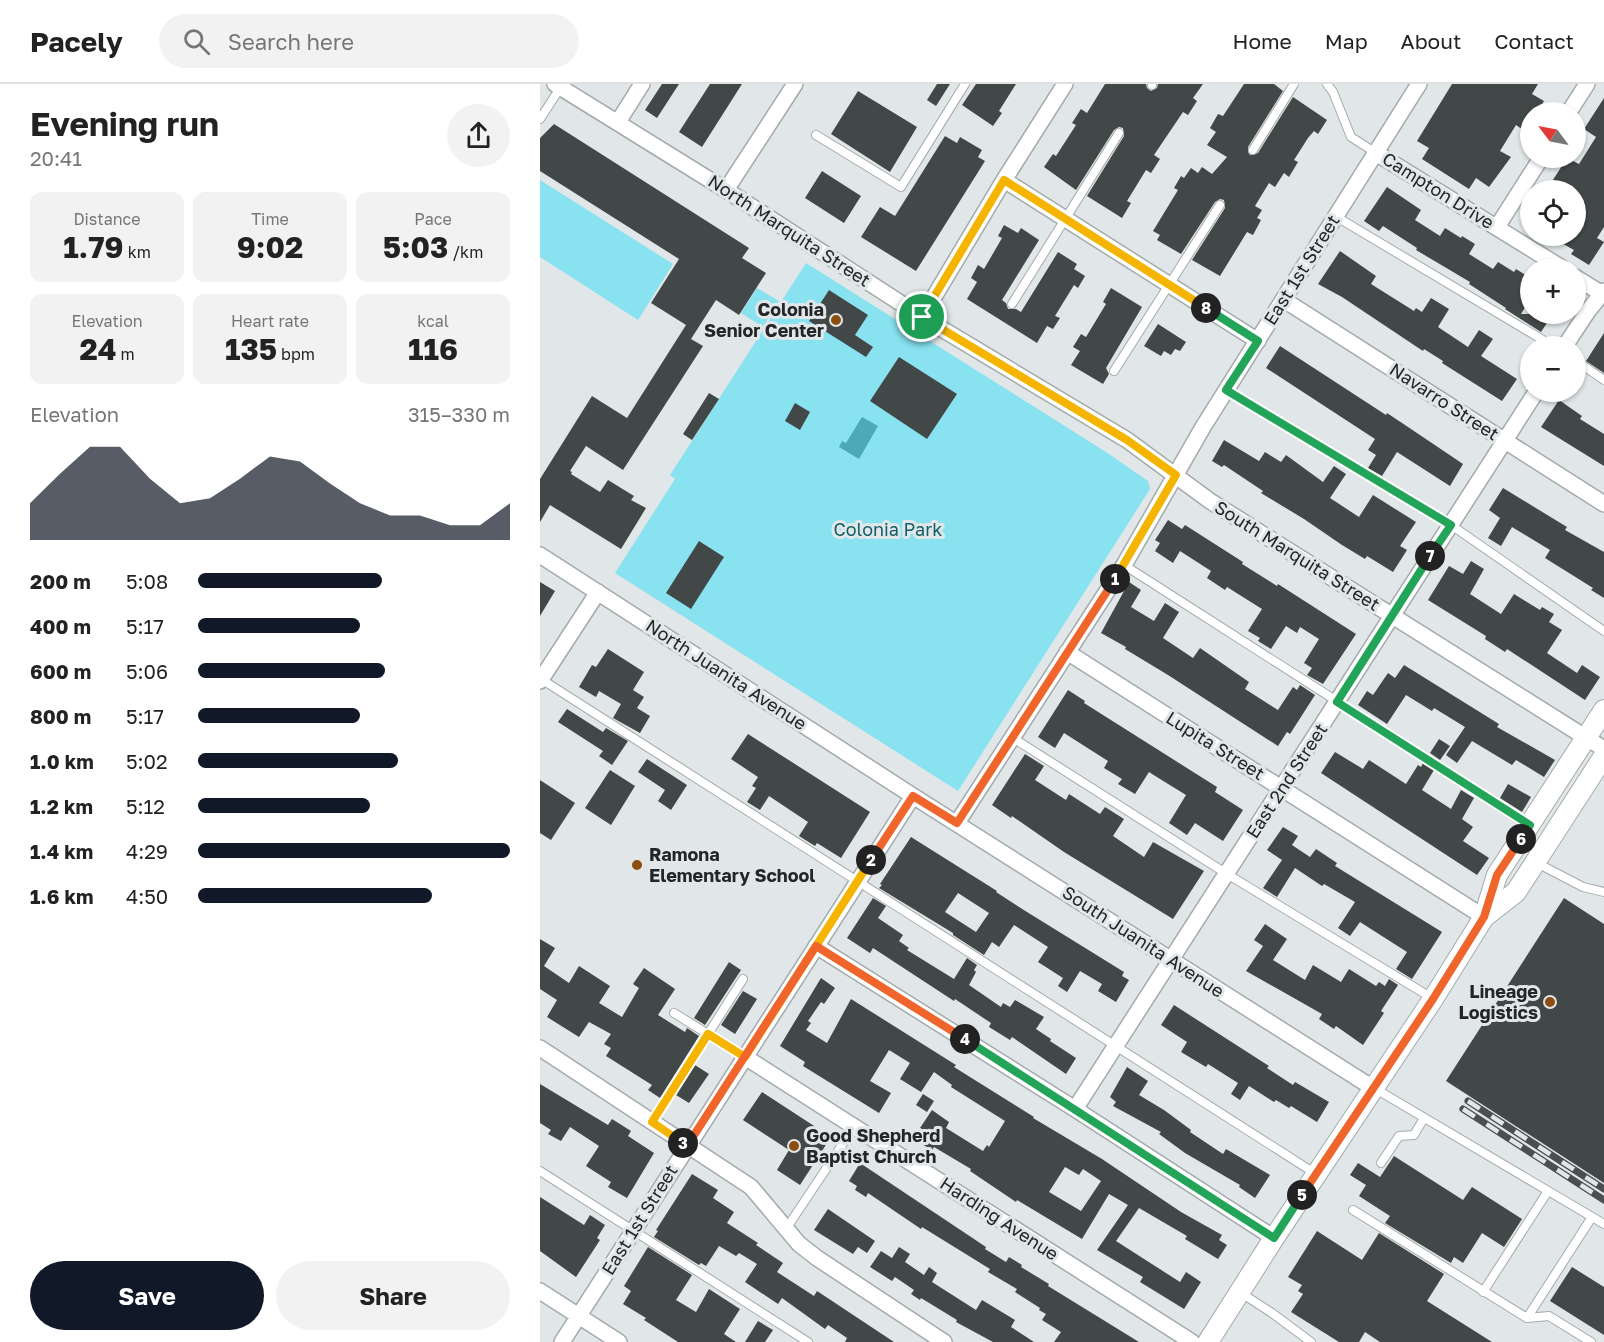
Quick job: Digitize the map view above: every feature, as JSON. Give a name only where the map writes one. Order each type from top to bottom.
[{"type":"street","points":[[618,122],[642,84]]},
{"type":"street","points":[[726,190],[795,84]]},
{"type":"street","points":[[922,317],[1065,84]]},
{"type":"street","name":"East 1st Street","points":[[957,823],[1124,565],[1226,390],[1419,84]]},
{"type":"street","points":[[1575,102],[1587,84]]},
{"type":"street","name":"North Marquita Street","points":[[559,85],[922,317],[1127,440],[1176,475]]},
{"type":"street","name":"Campton Drive","points":[[1376,153],[1546,258]]},
{"type":"street","points":[[1497,228],[1535,168]]},
{"type":"street","points":[[1004,180],[1258,341]]},
{"type":"street","points":[[1572,336],[1603,293],[1586,283]]},
{"type":"street","name":"Navarro Street","points":[[1284,300],[1604,504]]},
{"type":"street","name":"East 2nd Street","points":[[1075,1109],[1529,402]]},
{"type":"street","name":"South Marquita Street","points":[[1176,475],[1210,501],[1604,749]]},
{"type":"street","name":"North Juanita Avenue","points":[[540,555],[913,796]]},
{"type":"street","points":[[540,680],[598,592]]},
{"type":"street","name":"Lupita Street","points":[[1067,652],[1484,917]]},
{"type":"street","points":[[1208,1342],[1274,1238],[1433,999],[1484,917],[1497,875],[1604,710]]},
{"type":"street","points":[[1484,917],[1516,892],[1604,756]]},
{"type":"street","name":"East 1st Street","points":[[562,1342],[913,796]]},
{"type":"street","name":"South Juanita Avenue","points":[[913,796],[1373,1088]]},
{"type":"street","points":[[816,946],[1274,1238]]},
{"type":"street","points":[[540,1048],[751,1187],[799,1244],[934,1339]]},
{"type":"street","name":"Harding Avenue","points":[[745,1057],[1192,1342]]},
{"type":"street","points":[[540,1292],[619,1342]]},
{"type":"lane","points":[[816,135],[901,187],[966,84]]},
{"type":"lane","points":[[1253,150],[1294,84]]},
{"type":"lane","points":[[1327,84],[1351,137],[1376,153]]},
{"type":"lane","points":[[540,119],[559,85]]},
{"type":"lane","points":[[1012,304],[1119,134]]},
{"type":"lane","points":[[1114,371],[1220,205]]},
{"type":"lane","points":[[1335,216],[1536,336]]},
{"type":"lane","points":[[1586,368],[1604,380]]},
{"type":"lane","points":[[1226,390],[1451,525],[1604,631]]},
{"type":"lane","points":[[1124,565],[1530,825]]},
{"type":"lane","points":[[540,680],[1316,1174]]},
{"type":"lane","points":[[1013,738],[1227,874],[1433,999]]},
{"type":"lane","points":[[1536,862],[1583,887],[1604,892]]},
{"type":"lane","points":[[652,1122],[743,979]]},
{"type":"lane","points":[[674,1013],[745,1057]]},
{"type":"lane","points":[[1373,1088],[1604,1224]]},
{"type":"lane","points":[[1382,1163],[1399,1136],[1413,1135],[1424,1118]]},
{"type":"lane","points":[[786,1230],[854,1126]]},
{"type":"lane","points":[[540,1171],[808,1342]]},
{"type":"lane","points":[[1484,1292],[1548,1191]]},
{"type":"lane","points":[[1353,1210],[1527,1318],[1549,1316],[1591,1342]]},
{"type":"lane","points":[[1527,1318],[1592,1217]]},
{"type":"lane","points":[[1239,1293],[1272,1312],[1311,1342]]},
{"type":"green space","points":[[540,180],[673,264],[638,320],[540,257]]},
{"type":"green space","name":"Colonia Park","points":[[806,263],[1106,452],[1148,481],[1150,489],[958,791],[615,573],[675,479],[670,475]]},
{"type":"green space","points":[[757,288],[779,301],[763,327],[741,313]]},
{"type":"shaded area","points":[[862,417],[878,426],[859,459],[839,447],[842,441],[846,443]]},
{"type":"building","points":[[662,84],[679,84],[657,118],[645,110]]},
{"type":"building","points":[[710,84],[742,84],[702,147],[679,132]]},
{"type":"building","points":[[937,84],[950,84],[936,106],[927,100]]},
{"type":"building","points":[[976,84],[1016,84],[999,111],[1002,113],[993,126],[962,105]]},
{"type":"building","points":[[1105,84],[1146,84],[1151,91],[1157,88],[1158,84],[1203,84],[1193,98],[1197,101],[1188,115],[1183,112],[1154,155],[1160,159],[1151,173],[1146,170],[1127,201],[1131,203],[1122,218],[1087,196],[1124,136],[1123,128],[1119,127],[1114,130],[1076,190],[1044,167],[1053,154],[1056,156],[1076,125],[1072,123],[1081,109],[1087,113]]},
{"type":"building","points":[[1244,84],[1274,84],[1283,91],[1248,147],[1250,155],[1258,153],[1293,97],[1327,120],[1318,134],[1314,131],[1308,138],[1294,160],[1298,162],[1289,177],[1284,173],[1275,187],[1269,183],[1255,206],[1262,210],[1257,218],[1261,220],[1253,235],[1247,232],[1220,276],[1192,260],[1225,208],[1224,200],[1220,199],[1215,202],[1181,254],[1157,240],[1160,235],[1153,231],[1178,190],[1174,188],[1181,176],[1184,178],[1191,168],[1198,173],[1202,167],[1212,174],[1227,157],[1207,145],[1216,132],[1210,128],[1218,114],[1223,116]]},
{"type":"building","points":[[1452,84],[1538,84],[1532,94],[1544,101],[1520,102],[1520,128],[1516,125],[1500,151],[1511,157],[1489,187],[1476,178],[1469,189],[1422,159],[1429,148],[1417,141]]},
{"type":"building","points":[[858,91],[917,127],[890,172],[831,134]]},
{"type":"building","points":[[1604,98],[1604,227],[1597,238],[1604,242],[1589,265],[1586,263],[1586,258],[1578,258],[1571,254],[1574,250],[1567,246],[1586,246],[1586,180],[1553,180],[1561,168],[1586,168],[1586,153],[1596,137],[1586,130],[1586,126]]},
{"type":"building","points":[[554,124],[749,248],[742,258],[766,273],[739,315],[716,300],[691,339],[703,346],[623,470],[586,446],[570,471],[571,474],[600,492],[608,480],[634,496],[631,500],[646,508],[621,549],[550,505],[540,522],[540,479],[592,396],[627,418],[686,325],[651,303],[679,259],[540,171],[540,138]]},
{"type":"building","points":[[945,136],[957,143],[960,137],[982,150],[978,157],[985,161],[916,271],[861,237],[880,207],[895,216]]},
{"type":"building","points":[[822,171],[861,196],[844,223],[805,198]]},
{"type":"building","points":[[1387,187],[1421,210],[1415,220],[1440,236],[1445,228],[1475,244],[1469,254],[1493,269],[1498,262],[1514,272],[1516,269],[1520,271],[1520,319],[1469,284],[1470,282],[1416,250],[1417,248],[1383,226],[1379,231],[1364,221]]},
{"type":"building","points":[[1004,225],[1018,233],[1021,228],[1039,240],[1002,300],[1008,309],[1021,312],[1058,252],[1077,264],[1074,269],[1085,276],[1078,288],[1074,285],[1055,316],[1060,318],[1053,329],[1047,326],[1037,343],[967,299],[977,282],[971,278],[978,265],[984,269],[1002,238],[998,236]]},
{"type":"building","points":[[1340,251],[1376,276],[1371,284],[1414,311],[1416,308],[1422,312],[1431,298],[1449,309],[1438,327],[1468,347],[1479,330],[1493,339],[1481,356],[1517,379],[1502,401],[1442,363],[1443,361],[1424,349],[1423,351],[1342,297],[1318,284]]},
{"type":"building","points":[[1111,288],[1142,307],[1106,368],[1109,374],[1103,384],[1071,365],[1080,351],[1073,347],[1081,334],[1086,337],[1106,304],[1103,302]]},
{"type":"building","points":[[829,290],[868,315],[855,335],[873,347],[866,357],[809,321]]},
{"type":"building","points":[[1158,324],[1186,342],[1180,351],[1175,349],[1171,355],[1164,351],[1161,356],[1144,346]]},
{"type":"building","points":[[1528,324],[1546,324],[1541,332]]},
{"type":"building","points":[[1604,333],[1604,373],[1586,361]]},
{"type":"building","points":[[1280,346],[1463,464],[1450,486],[1397,452],[1382,476],[1368,468],[1376,455],[1368,450],[1375,439],[1266,368]]},
{"type":"building","points":[[899,357],[957,394],[927,439],[870,401]]},
{"type":"building","points":[[709,393],[719,399],[692,440],[683,434]]},
{"type":"building","points":[[1558,402],[1562,402],[1582,416],[1580,419],[1604,434],[1604,466],[1541,427]]},
{"type":"building","points":[[795,403],[810,412],[800,430],[785,421]]},
{"type":"building","points":[[1224,440],[1259,461],[1265,452],[1281,462],[1286,455],[1323,482],[1334,466],[1346,474],[1330,498],[1359,517],[1373,495],[1416,522],[1400,546],[1407,550],[1393,572],[1367,556],[1365,559],[1342,545],[1261,493],[1263,491],[1224,465],[1222,467],[1212,461]]},
{"type":"building","points":[[1503,488],[1567,527],[1565,530],[1604,552],[1604,598],[1591,590],[1593,588],[1545,558],[1550,550],[1512,527],[1501,546],[1488,538],[1500,518],[1489,510]]},
{"type":"building","points":[[1168,520],[1182,529],[1185,525],[1243,562],[1242,564],[1356,634],[1323,684],[1307,675],[1312,668],[1304,663],[1319,639],[1300,627],[1297,633],[1286,626],[1271,649],[1258,641],[1260,638],[1248,631],[1262,609],[1227,587],[1225,590],[1207,578],[1211,571],[1180,551],[1173,563],[1155,551],[1160,543],[1155,540]]},
{"type":"building","points":[[699,541],[724,557],[691,609],[666,593]]},
{"type":"building","points":[[1471,561],[1484,569],[1470,594],[1501,614],[1514,594],[1540,610],[1542,607],[1554,614],[1549,622],[1562,630],[1547,653],[1577,673],[1582,665],[1600,677],[1585,700],[1507,649],[1505,652],[1485,639],[1486,636],[1428,600],[1449,566],[1463,574]]},
{"type":"building","points":[[540,582],[555,591],[540,616]]},
{"type":"building","points":[[1129,582],[1141,590],[1131,607],[1154,621],[1165,603],[1179,612],[1163,638],[1193,658],[1200,648],[1249,682],[1245,689],[1278,710],[1293,687],[1297,690],[1300,685],[1315,695],[1290,734],[1287,732],[1278,746],[1101,633]]},
{"type":"building","points":[[608,649],[644,672],[633,690],[644,697],[637,708],[650,716],[640,733],[613,718],[621,704],[599,691],[596,697],[579,687],[592,665],[596,667]]},
{"type":"building","points":[[1404,665],[1499,724],[1497,727],[1555,760],[1544,777],[1516,760],[1512,765],[1472,741],[1457,763],[1446,755],[1465,727],[1434,708],[1432,711],[1406,695],[1387,724],[1358,705],[1367,691],[1373,695],[1388,673],[1395,678]]},
{"type":"building","points":[[1068,690],[1085,701],[1084,703],[1217,787],[1215,792],[1243,810],[1223,841],[1195,823],[1187,835],[1169,823],[1186,795],[1149,772],[1135,794],[1118,784],[1122,779],[1104,768],[1108,761],[1064,733],[1055,748],[1038,737]]},
{"type":"building","points":[[567,709],[603,732],[606,728],[628,741],[612,765],[599,756],[603,751],[558,722]]},
{"type":"building","points":[[748,734],[870,812],[841,858],[817,843],[815,846],[799,836],[808,822],[769,796],[760,810],[747,802],[756,788],[752,786],[758,777],[731,759]]},
{"type":"building","points":[[1439,739],[1450,746],[1440,760],[1430,753]]},
{"type":"building","points":[[1335,752],[1363,769],[1369,760],[1406,784],[1418,765],[1421,767],[1423,763],[1434,770],[1422,790],[1451,809],[1461,790],[1474,798],[1462,819],[1473,827],[1463,841],[1489,858],[1477,875],[1321,773]]},
{"type":"building","points":[[1025,754],[1044,766],[1035,780],[1066,800],[1069,794],[1100,814],[1105,807],[1124,819],[1113,836],[1144,857],[1153,842],[1204,871],[1173,919],[992,805]]},
{"type":"building","points":[[647,759],[687,785],[671,810],[658,801],[665,790],[638,772]]},
{"type":"building","points":[[610,770],[635,786],[611,825],[585,808]]},
{"type":"building","points":[[540,780],[575,803],[551,840],[540,833]]},
{"type":"building","points":[[1508,784],[1531,797],[1522,812],[1500,798]]},
{"type":"building","points":[[1283,827],[1298,836],[1292,845],[1310,857],[1316,849],[1337,863],[1335,866],[1442,932],[1412,979],[1396,969],[1407,952],[1360,922],[1350,936],[1338,928],[1355,902],[1324,884],[1322,886],[1295,868],[1277,897],[1263,888],[1282,860],[1267,850]]},
{"type":"building","points":[[911,837],[1124,972],[1122,976],[1129,980],[1116,1002],[1098,991],[1102,984],[1080,971],[1067,992],[1058,986],[1063,978],[1038,962],[1048,947],[1014,925],[999,947],[992,942],[984,955],[953,933],[879,888],[882,885],[880,884]],"holes":[[[958,893],[989,913],[976,932],[945,912]]]},
{"type":"building","points":[[873,898],[886,906],[878,918],[903,935],[899,941],[909,948],[907,950],[954,979],[967,958],[977,965],[969,985],[1001,1007],[1003,1003],[1010,1007],[1015,1000],[1044,1017],[1036,1029],[1076,1058],[1066,1074],[1012,1037],[1010,1040],[989,1027],[991,1023],[873,948],[870,953],[847,938]]},
{"type":"building","name":"Lineage Logistics","points":[[1564,898],[1604,924],[1604,1183],[1446,1081]]},
{"type":"building","points":[[1265,924],[1287,939],[1273,960],[1305,980],[1313,965],[1341,982],[1349,969],[1376,986],[1379,982],[1385,986],[1389,979],[1398,985],[1381,1011],[1384,1013],[1363,1045],[1336,1026],[1334,1029],[1319,1019],[1322,1014],[1246,971],[1263,946],[1254,940]]},
{"type":"building","points":[[540,939],[555,948],[544,966],[569,983],[579,966],[610,986],[599,1003],[622,1017],[639,988],[633,984],[644,968],[675,989],[658,1015],[685,1032],[687,1028],[699,1036],[660,1098],[648,1090],[652,1085],[606,1056],[611,1048],[604,1044],[611,1034],[589,1022],[579,1037],[547,1017],[557,1000],[540,989]]},
{"type":"building","points":[[729,962],[741,970],[705,1025],[694,1018]]},
{"type":"building","points":[[821,978],[835,988],[824,1004],[821,1002],[808,1021],[811,1023],[806,1030],[827,1043],[851,999],[956,1065],[954,1067],[1033,1118],[1102,1159],[1181,1212],[1222,1235],[1219,1240],[1227,1245],[1218,1259],[1185,1239],[1187,1236],[1139,1208],[1116,1241],[1180,1282],[1186,1272],[1201,1282],[1184,1309],[1140,1282],[1143,1277],[1097,1250],[1128,1205],[1109,1194],[1082,1239],[1017,1200],[1016,1202],[970,1171],[971,1169],[934,1147],[932,1150],[917,1141],[924,1130],[920,1128],[932,1110],[949,1122],[946,1128],[983,1151],[987,1145],[989,1147],[1005,1121],[951,1087],[952,1085],[934,1072],[921,1092],[900,1079],[910,1063],[889,1050],[870,1081],[891,1093],[879,1113],[803,1066],[805,1062],[780,1046]],"holes":[[[1065,1167],[1079,1175],[1083,1169],[1101,1181],[1081,1211],[1049,1192]]]},
{"type":"building","points":[[743,991],[757,999],[735,1034],[721,1025]]},
{"type":"building","points":[[1174,1005],[1269,1066],[1267,1068],[1293,1085],[1295,1082],[1329,1102],[1317,1122],[1291,1106],[1289,1108],[1276,1100],[1274,1102],[1249,1086],[1240,1100],[1231,1094],[1238,1083],[1208,1064],[1206,1067],[1181,1052],[1187,1042],[1161,1025]]},
{"type":"building","points":[[695,1065],[709,1074],[689,1103],[676,1095]]},
{"type":"building","points":[[1127,1067],[1148,1081],[1139,1095],[1164,1110],[1191,1130],[1190,1132],[1223,1154],[1226,1149],[1270,1175],[1255,1198],[1239,1187],[1240,1185],[1185,1153],[1159,1134],[1161,1132],[1113,1106],[1116,1102],[1110,1097]]},
{"type":"building","points":[[540,1084],[608,1125],[612,1119],[631,1131],[628,1136],[654,1153],[627,1198],[608,1187],[611,1182],[586,1166],[599,1146],[570,1127],[561,1141],[548,1134],[551,1130],[540,1123]]},
{"type":"building","points":[[762,1092],[831,1137],[800,1185],[777,1170],[789,1150],[743,1120]]},
{"type":"building","points":[[923,1094],[934,1101],[927,1112],[916,1105]]},
{"type":"building","points":[[1394,1156],[1463,1200],[1472,1187],[1522,1219],[1504,1247],[1482,1233],[1463,1263],[1454,1257],[1451,1263],[1385,1223],[1390,1216],[1359,1196],[1366,1185],[1350,1175],[1358,1163],[1380,1177]]},
{"type":"building","points":[[860,1163],[986,1247],[985,1249],[1006,1262],[1009,1257],[1049,1284],[1048,1286],[1139,1342],[1054,1342],[1061,1332],[1042,1320],[1046,1314],[1015,1292],[1017,1289],[988,1272],[990,1269],[922,1227],[921,1229],[868,1193],[866,1197],[855,1190],[857,1186],[849,1181]]},
{"type":"building","points":[[692,1174],[718,1190],[713,1198],[734,1212],[727,1223],[783,1263],[777,1272],[814,1296],[817,1291],[894,1342],[845,1342],[847,1338],[828,1325],[825,1329],[782,1298],[778,1304],[745,1282],[757,1264],[739,1253],[736,1256],[719,1246],[706,1266],[701,1263],[699,1265],[654,1237],[658,1231],[656,1230]]},
{"type":"building","points":[[540,1197],[584,1225],[590,1215],[605,1225],[597,1238],[600,1240],[576,1277],[540,1251]]},
{"type":"building","points":[[828,1209],[875,1241],[867,1253],[858,1247],[853,1254],[814,1230]]},
{"type":"building","points":[[1317,1231],[1362,1260],[1379,1233],[1444,1274],[1427,1301],[1492,1342],[1380,1342],[1365,1332],[1359,1342],[1339,1342],[1291,1312],[1303,1294],[1298,1291],[1302,1285],[1288,1277]]},
{"type":"building","points":[[648,1247],[692,1275],[676,1300],[696,1312],[709,1289],[740,1309],[724,1334],[736,1342],[678,1342],[623,1304],[631,1291],[624,1286]]},
{"type":"building","points":[[899,1247],[910,1254],[905,1262],[924,1275],[929,1267],[937,1273],[932,1282],[976,1310],[982,1300],[1015,1320],[1011,1327],[1034,1342],[993,1342],[956,1322],[957,1320],[921,1298],[920,1300],[911,1294],[914,1290],[895,1277],[892,1281],[870,1267],[881,1251],[892,1258]]},
{"type":"building","points":[[1572,1267],[1604,1287],[1604,1335],[1550,1301]]},
{"type":"building","points":[[758,1321],[773,1330],[765,1342],[745,1342]]},
{"type":"railway","points":[[1468,1101],[1604,1189]]},
{"type":"railway","points":[[1463,1109],[1604,1200]]},
{"type":"place","name":"Colonia Senior Center","points":[[836,320]]},
{"type":"place","name":"Ramona Elementary School","points":[[637,865]]},
{"type":"place","name":"Lineage Logistics","points":[[1550,1002]]},
{"type":"place","name":"Good Shepherd Baptist Church","points":[[794,1146]]},
{"type":"route","points":[[922,317],[1004,180],[1258,341],[1226,390],[1451,525],[1337,702],[1530,825],[1497,875],[1484,917],[1433,999],[1274,1238],[816,946],[745,1057],[687,1146],[652,1122],[708,1034],[745,1057],[857,881],[913,796],[957,823],[1124,565],[1176,475],[1127,440],[922,317]]}]
